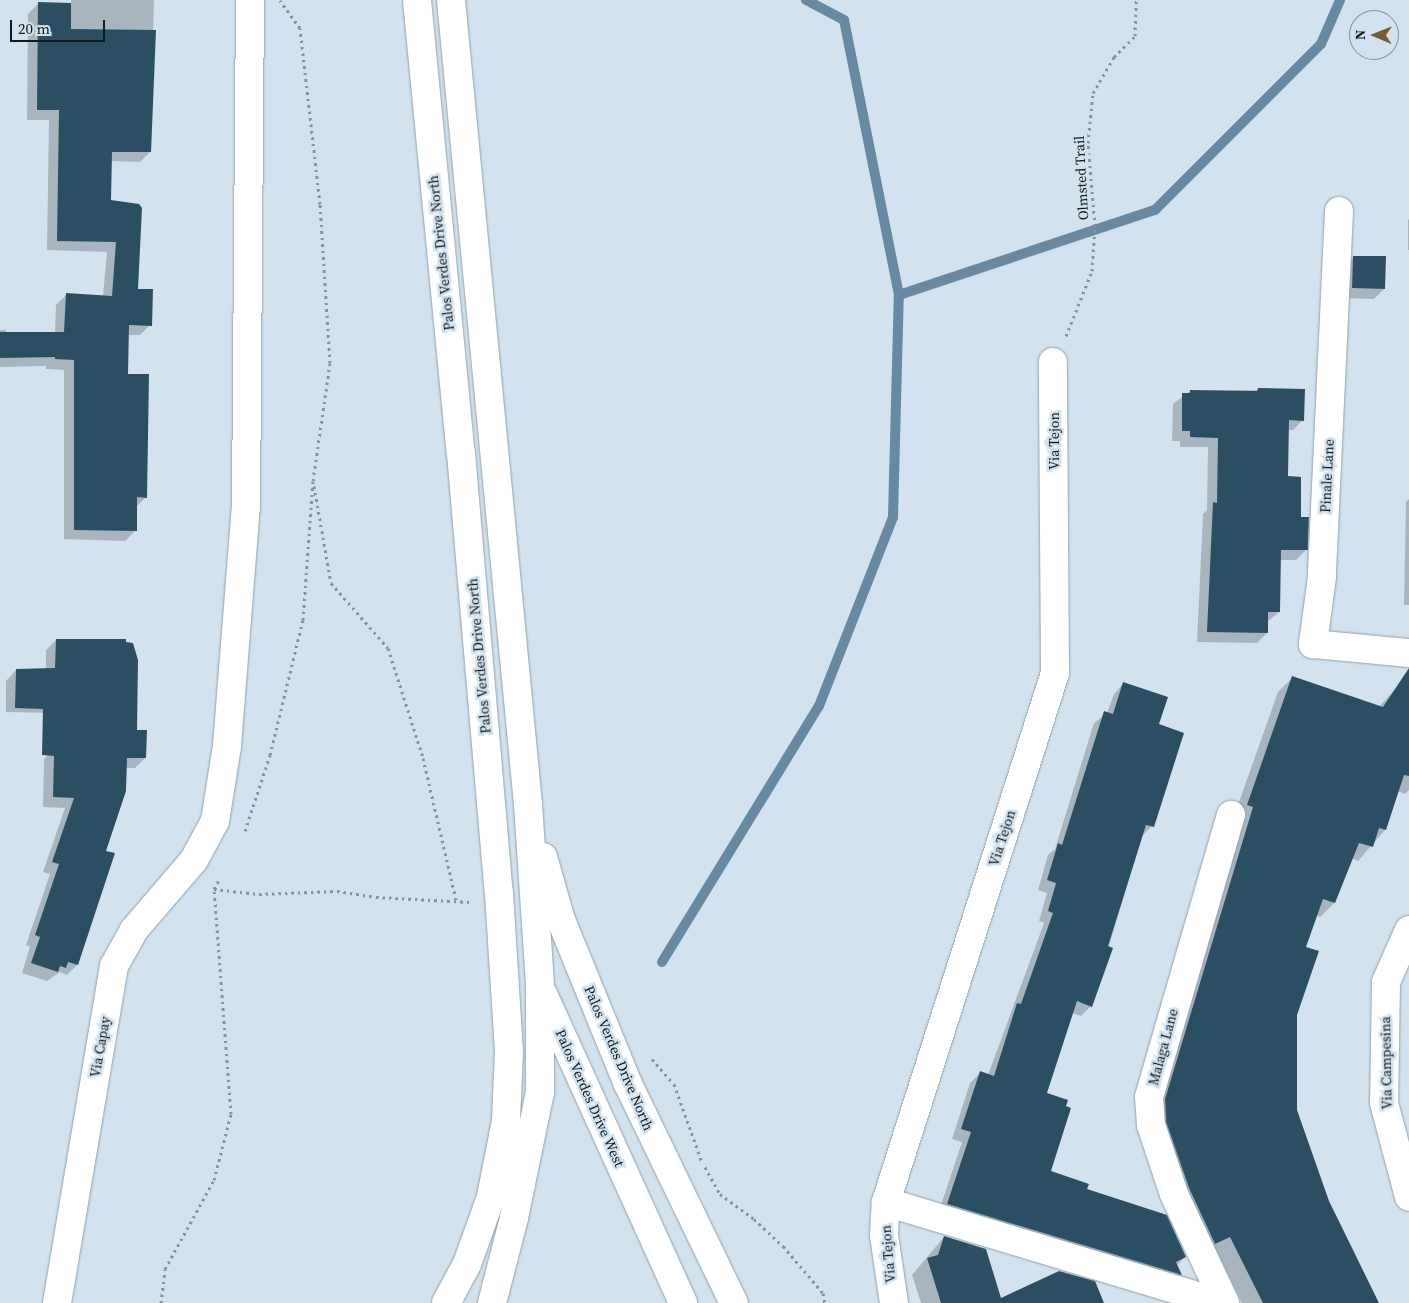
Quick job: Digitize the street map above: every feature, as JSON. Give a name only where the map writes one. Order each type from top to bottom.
[{"type":"street","name":"Via Capay","points":[[57,1303],[114,966],[134,930],[194,860],[215,821],[227,746],[246,507],[250,0]]},
{"type":"street","name":"Palos Verdes Drive North","points":[[417,0],[461,453],[489,898],[509,1051],[506,1121],[482,1223],[467,1264],[446,1303]]},
{"type":"street","name":"Palos Verdes Drive North","points":[[451,0],[528,804],[540,987],[540,1092],[514,1218],[492,1303]]},
{"type":"street","name":"Pinale Lane","points":[[1339,211],[1322,577],[1313,644],[1409,652]]},
{"type":"street","name":"Via Tejon","points":[[894,1303],[884,1235],[886,1202],[1055,673],[1053,362]]},
{"type":"street","name":"Palos Verdes Drive North","points":[[528,804],[561,920],[628,1084],[734,1303]]},
{"type":"street","name":"Malaga Lane","points":[[1225,1303],[1174,1194],[1151,1125],[1149,1098],[1231,814]]},
{"type":"street","name":"Palos Verdes Drive West","points":[[489,898],[512,910],[540,987],[683,1303]]},
{"type":"street","name":"Via Campesina","points":[[1409,930],[1386,982],[1384,1103],[1409,1197]]},
{"type":"street","points":[[886,1202],[1220,1303]]},
{"type":"path","points":[[244,834],[270,755],[304,620],[313,480],[330,362],[320,204],[300,28],[280,0]]},
{"type":"path","name":"Olmsted Trail","points":[[1053,362],[1077,313],[1092,271],[1095,226],[1088,144],[1093,93],[1114,57],[1135,36],[1136,0]]},
{"type":"path","points":[[313,480],[331,583],[388,648],[423,758],[456,900]]},
{"type":"path","points":[[161,1303],[165,1269],[214,1180],[231,1114],[214,889],[194,860]]},
{"type":"path","points":[[214,889],[223,873]]},
{"type":"path","points":[[214,889],[259,894],[337,891],[376,897],[456,900],[489,898]]},
{"type":"path","points":[[646,1052],[674,1084],[702,1163],[720,1194],[754,1219],[783,1246],[823,1293],[825,1303]]},
{"type":"building","points":[[38,2],[71,3],[71,29],[156,30],[151,152],[112,152],[111,200],[139,204],[142,208],[138,289],[153,289],[152,326],[129,325],[128,374],[149,374],[147,498],[137,497],[137,531],[74,530],[74,360],[55,359],[55,357],[0,358],[0,332],[64,332],[66,293],[112,296],[116,242],[57,241],[59,110],[37,110]]},
{"type":"building","points":[[1353,256],[1386,256],[1385,289],[1352,288]]},
{"type":"building","points":[[1258,388],[1305,389],[1304,421],[1289,420],[1288,476],[1301,477],[1301,517],[1309,517],[1308,550],[1281,550],[1280,612],[1268,612],[1268,633],[1207,632],[1213,502],[1217,503],[1218,438],[1190,437],[1190,431],[1182,431],[1182,393],[1190,393],[1190,390],[1257,391]]},
{"type":"building","points":[[56,639],[126,639],[126,642],[133,643],[138,660],[137,730],[147,730],[146,758],[127,758],[126,791],[106,851],[115,853],[78,965],[68,962],[66,968],[60,966],[58,972],[31,963],[40,937],[35,935],[59,864],[52,862],[74,798],[53,797],[54,756],[42,755],[43,709],[15,708],[16,669],[55,668]]},
{"type":"building","points":[[1409,668],[1409,776],[1404,775],[1386,830],[1379,828],[1373,847],[1359,843],[1335,903],[1323,899],[1306,947],[1319,951],[1297,1015],[1297,1110],[1329,1201],[1379,1303],[1263,1303],[1230,1237],[1215,1244],[1189,1188],[1166,1122],[1165,1099],[1253,807],[1247,805],[1292,676],[1383,707]]},
{"type":"building","points":[[1123,682],[1168,697],[1159,724],[1184,733],[1154,827],[1146,825],[1108,946],[1113,948],[1092,1007],[1077,1001],[1047,1093],[1068,1100],[1066,1106],[1071,1108],[1051,1171],[1089,1184],[1087,1189],[1167,1215],[1186,1257],[1176,1262],[1182,1275],[947,1204],[971,1132],[961,1129],[980,1071],[994,1076],[1017,1003],[1021,1004],[1053,913],[1048,911],[1056,883],[1047,880],[1058,843],[1062,845],[1104,711],[1113,714]]},
{"type":"building","points":[[944,1236],[986,1249],[1001,1298],[1059,1271],[1095,1281],[1104,1303],[941,1303],[927,1258],[938,1255]]},
{"type":"waterway","points":[[662,962],[819,706],[893,517],[899,295],[844,20],[806,0]]},
{"type":"waterway","points":[[899,295],[1155,210],[1321,44],[1340,0]]}]
